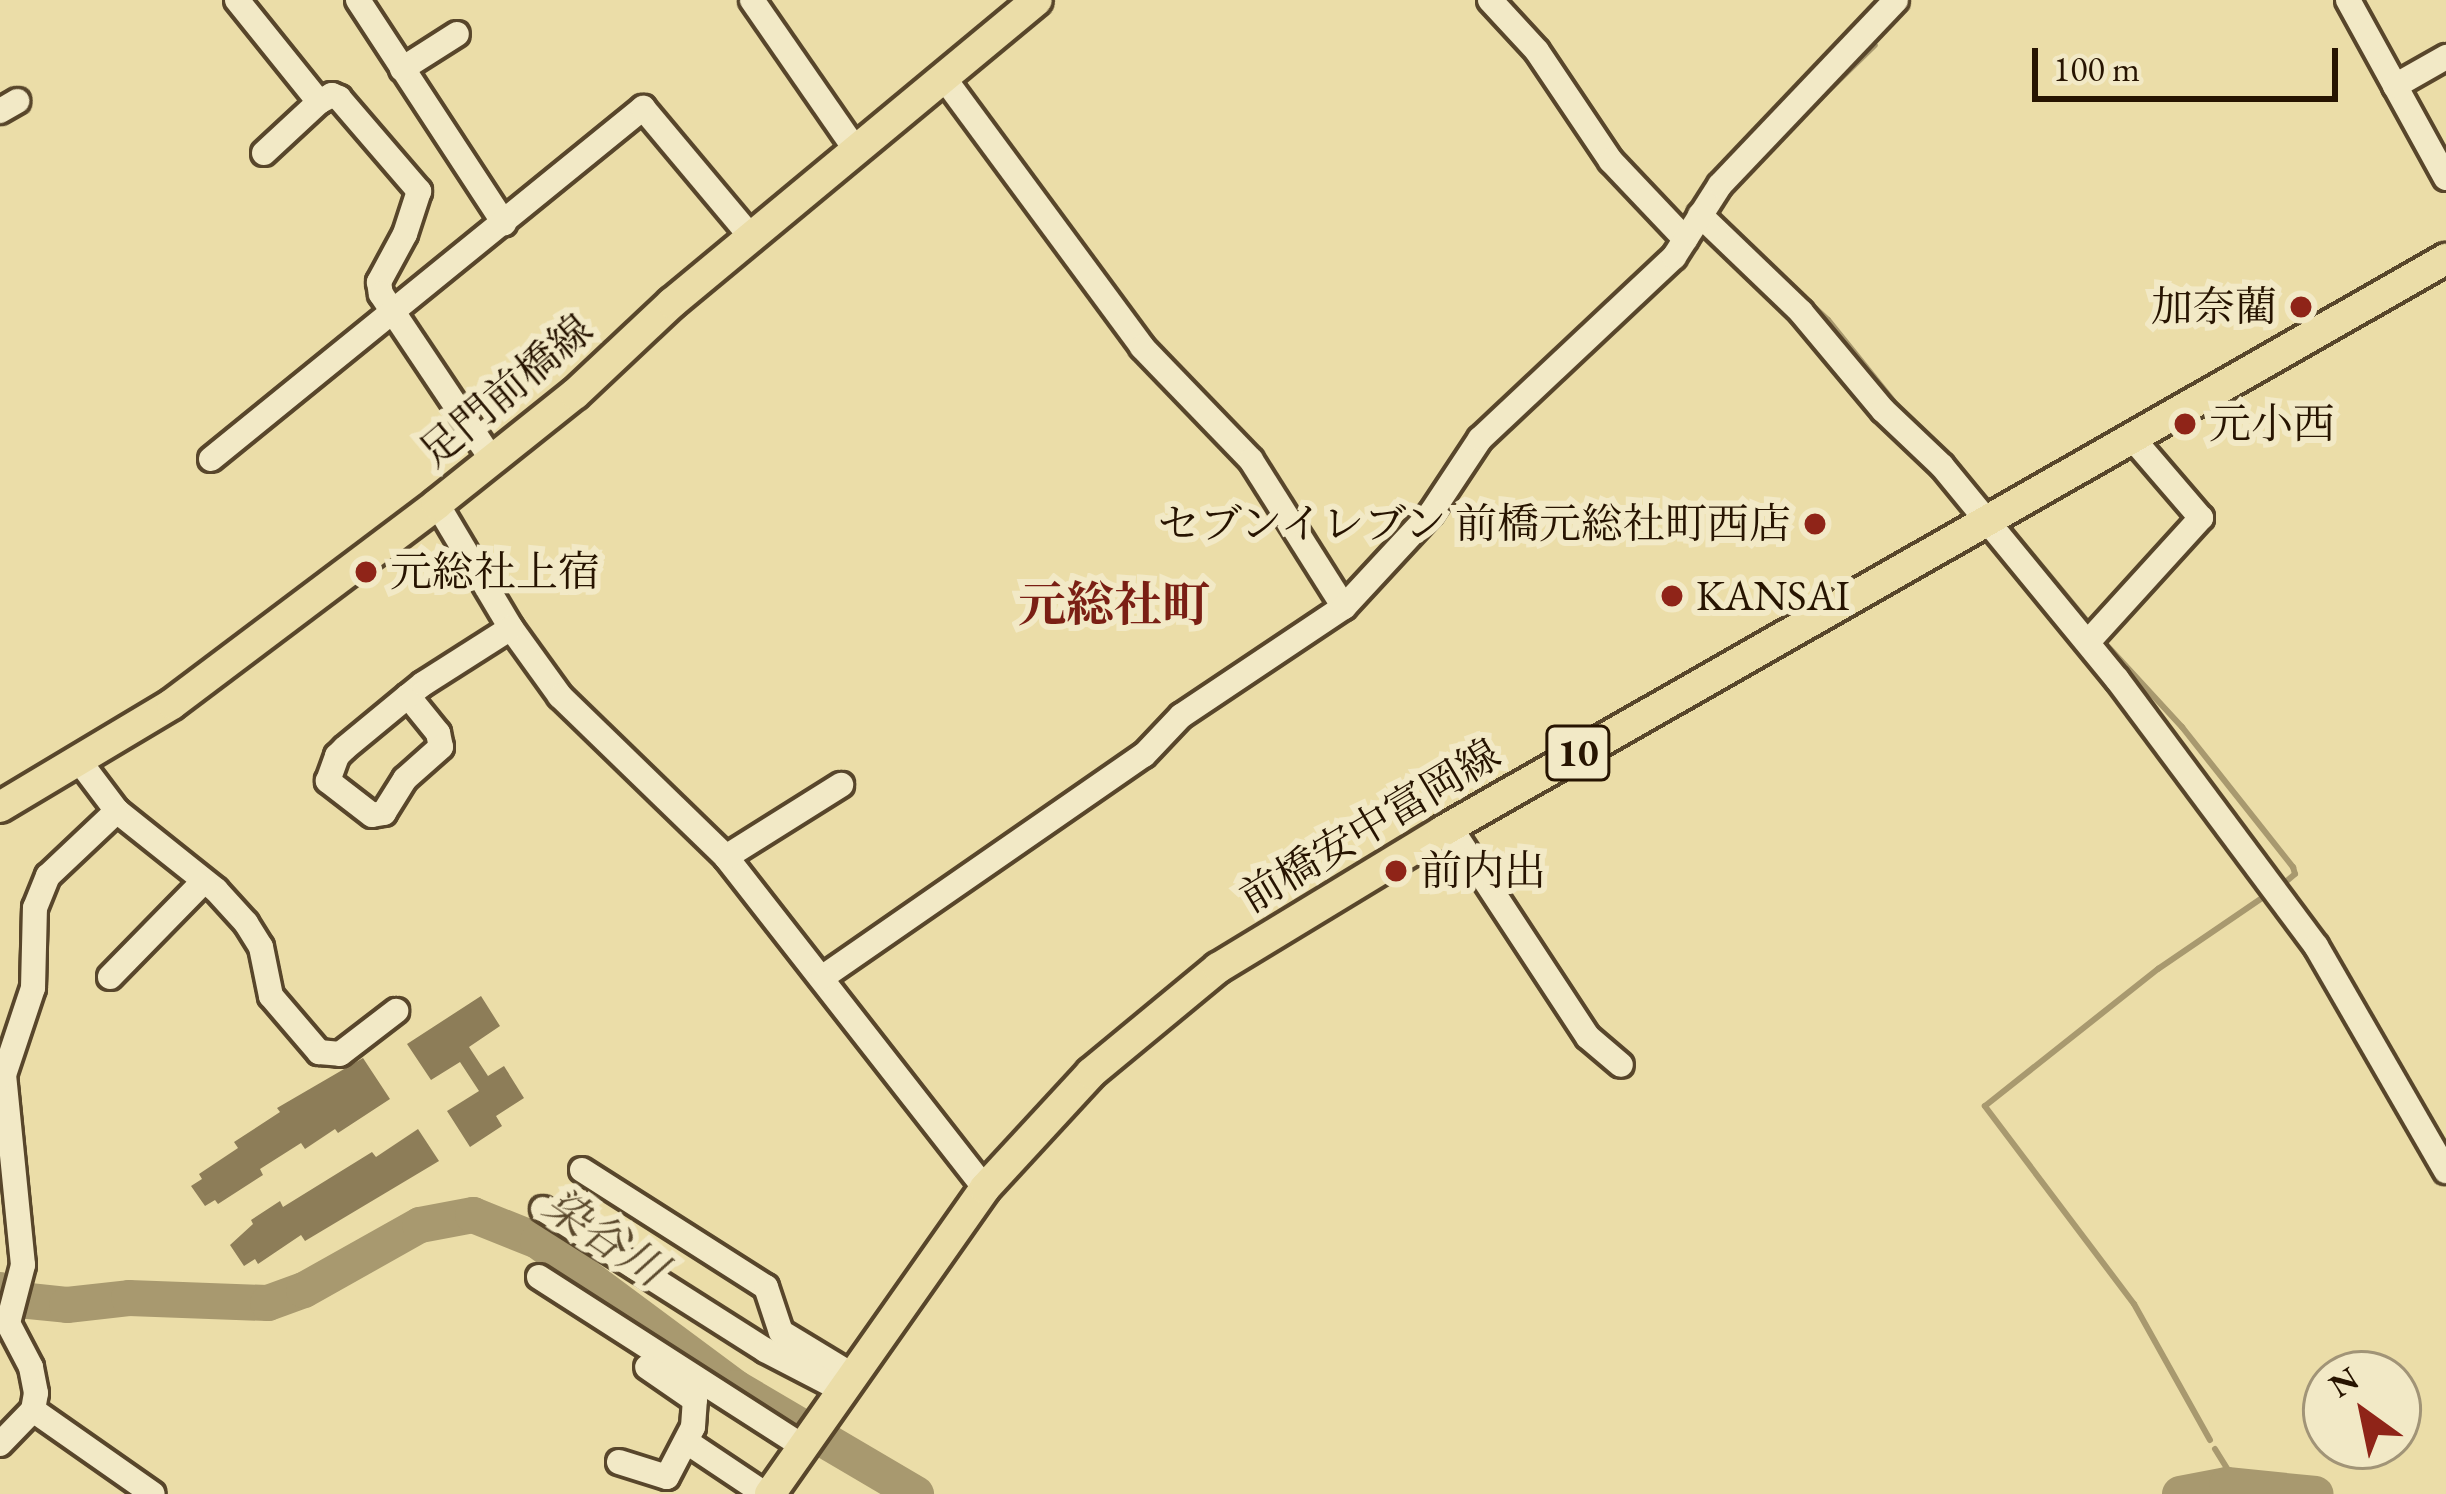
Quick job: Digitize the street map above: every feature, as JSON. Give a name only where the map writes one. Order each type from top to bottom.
[{"type":"main road","name":"足門前橋線","points":[[0,807],[80,762],[210,677],[437,504],[1026,4]]},
{"type":"main road","name":"前橋安中富岡線","points":[[844,1388],[985,1188],[1091,1073],[1189,990],[1273,932],[1450,827],[2446,259]]},
{"type":"main road","name":"10","points":[[767,1494],[844,1388]]},
{"type":"street","points":[[237,0],[319,102]]},
{"type":"street","points":[[358,0],[504,223]]},
{"type":"street","points":[[752,0],[856,150]]},
{"type":"street","points":[[1490,0],[1537,51],[1611,161],[1685,239]]},
{"type":"street","points":[[823,977],[1144,754],[1181,716],[1344,607],[1431,513],[1480,439],[1674,257],[1720,185],[1896,0]]},
{"type":"street","points":[[2348,0],[2446,178]]},
{"type":"street","points":[[402,69],[457,34]]},
{"type":"street","points":[[2395,86],[2446,58]]},
{"type":"street","points":[[944,77],[1142,347],[1251,460],[1344,607]]},
{"type":"street","points":[[264,153],[332,95],[419,191],[405,234],[379,282],[492,460]]},
{"type":"street","points":[[211,459],[644,108],[752,238]]},
{"type":"street","points":[[1700,215],[1801,312],[2088,642],[2316,946],[2438,1137],[2446,1171]]},
{"type":"street","points":[[2088,642],[2201,518],[2133,439]]},
{"type":"street","points":[[437,504],[511,628],[571,709],[726,856],[985,1188]]},
{"type":"street","points":[[408,696],[438,733],[441,746],[405,779],[384,813],[372,815],[326,776],[339,754],[408,696],[511,628]]},
{"type":"street","points":[[80,762],[117,811],[204,881],[254,933],[271,997],[319,1052],[340,1054],[396,1011]]},
{"type":"street","points":[[726,856],[842,785]]},
{"type":"street","points":[[0,1444],[33,1410],[37,1393],[31,1367],[8,1324],[23,1265],[6,1152],[2,1087],[33,988],[35,908],[48,876],[117,811]]},
{"type":"street","points":[[1450,827],[1588,1037],[1621,1065]]},
{"type":"street","points":[[110,977],[204,881]]},
{"type":"street","points":[[582,1170],[766,1287],[781,1332],[844,1388]]},
{"type":"street","points":[[543,1209],[765,1350],[844,1388]]},
{"type":"street","points":[[539,1277],[803,1442]]},
{"type":"street","points":[[619,1462],[667,1477],[687,1442],[695,1400],[647,1366]]},
{"type":"street","points":[[33,1410],[153,1494]]},
{"type":"street","points":[[687,1442],[767,1494]]},
{"type":"building","points":[[481,996],[500,1026],[469,1047],[488,1076],[504,1066],[524,1098],[496,1116],[502,1126],[470,1147],[447,1111],[479,1091],[460,1062],[431,1080],[407,1044]]},
{"type":"building","points":[[363,1058],[390,1099],[338,1133],[335,1129],[305,1149],[301,1143],[260,1169],[263,1175],[218,1204],[215,1200],[205,1206],[191,1186],[202,1179],[199,1174],[238,1148],[234,1142],[280,1112],[277,1108]]},
{"type":"building","points":[[418,1129],[439,1161],[305,1241],[301,1235],[258,1264],[255,1259],[244,1266],[230,1245],[253,1224],[251,1220],[280,1201],[283,1207],[372,1152],[376,1157]]},
{"type":"waterway","points":[[1796,122],[1875,45]]},
{"type":"waterway","points":[[1763,259],[1828,320],[1903,413]]},
{"type":"waterway","points":[[1951,459],[1994,508]]},
{"type":"waterway","points":[[2006,523],[2093,628]]},
{"type":"waterway","points":[[2101,639],[2182,727],[2293,867],[2295,874],[2282,885]]},
{"type":"waterway","points":[[2210,1440],[2134,1304],[1985,1106],[2158,969],[2271,892]]},
{"type":"waterway","name":"染谷川","points":[[0,1290],[29,1301],[67,1305],[129,1298],[268,1303],[304,1290],[420,1225],[473,1215],[538,1241],[736,1388],[916,1494]]},
{"type":"waterway","points":[[2215,1449],[2243,1494]]},
{"type":"waterway","name":"染谷川","points":[[2180,1494],[2227,1485],[2316,1494]]},
{"type":"place","name":"加奈藺","points":[[2301,307]]},
{"type":"place","name":"元小西","points":[[2185,424]]},
{"type":"place","name":"セブンイレブン 前橋元総社町西店","points":[[1815,524]]},
{"type":"place","name":"元総社上宿","points":[[366,572]]},
{"type":"place","name":"KANSAI","points":[[1672,596]]},
{"type":"place","name":"前内出","points":[[1396,871]]},
{"type":"district","name":"元総社町","points":[[1114,605]]}]
